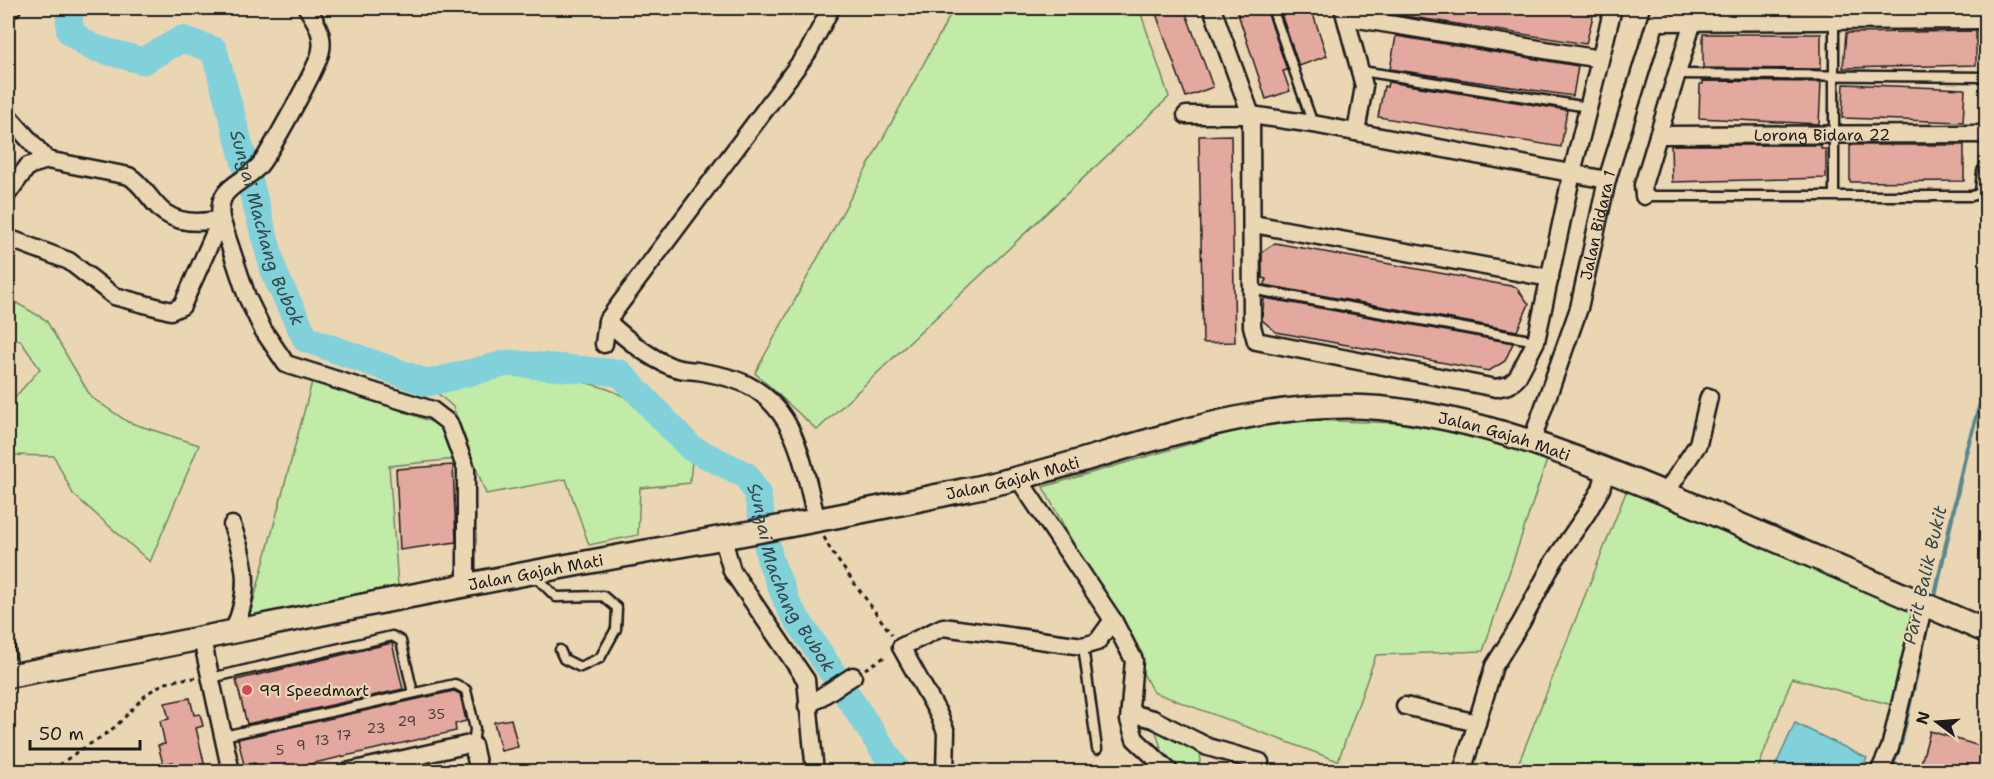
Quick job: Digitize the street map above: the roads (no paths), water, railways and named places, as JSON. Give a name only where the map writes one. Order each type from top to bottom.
[{"type":"main road","name":"Jalan Gajah Mati","points":[[10,676],[466,585],[817,520],[1018,478],[1204,425],[1272,411],[1310,408],[1374,408],[1426,414],[1475,423],[1532,440],[1665,494],[1986,631]]},
{"type":"street","points":[[8,11],[12,8]]},
{"type":"street","points":[[307,8],[317,24],[321,52],[272,147],[258,167],[222,197],[219,207],[220,219],[247,297],[263,330],[286,364],[342,384],[432,410],[449,423],[466,469],[466,585]]},
{"type":"street","points":[[604,344],[607,321],[808,52],[831,8]]},
{"type":"street","points":[[1212,8],[1251,115],[1251,326],[1256,341],[1496,388],[1509,385],[1517,378],[1536,341],[1572,173],[1614,8]]},
{"type":"street","points":[[1356,132],[1364,86],[1362,71],[1344,12],[1600,59]]},
{"type":"street","points":[[1658,15],[1834,14],[1986,20]]},
{"type":"street","name":"Jalan Bidara 1","points":[[1532,440],[1579,308],[1607,180],[1658,15]]},
{"type":"street","points":[[1644,196],[1642,185],[1695,15]]},
{"type":"street","points":[[1186,115],[1251,115],[1313,124],[1607,180]]},
{"type":"street","points":[[8,116],[47,160]]},
{"type":"street","name":"Lorong Bidara 22","points":[[1658,135],[1986,134]]},
{"type":"street","points":[[8,193],[28,166],[47,160],[129,176],[137,181],[165,213],[178,218],[193,222],[220,219]]},
{"type":"street","points":[[1984,192],[1986,172]]},
{"type":"street","points":[[8,238],[69,261],[114,296],[171,311],[182,306],[220,219]]},
{"type":"street","points":[[1252,224],[1550,278]]},
{"type":"street","points":[[607,321],[643,351],[671,367],[732,377],[747,383],[765,397],[785,420],[796,442],[817,520]]},
{"type":"street","points":[[1665,494],[1698,444],[1709,397]]},
{"type":"street","points":[[1462,771],[1494,666],[1521,623],[1554,561],[1587,513],[1600,489],[1606,470]]},
{"type":"street","points":[[1018,478],[1113,620],[1134,660],[1130,713],[1134,739],[1170,771]]},
{"type":"street","points":[[232,525],[245,569],[242,612],[233,632]]},
{"type":"street","points":[[731,537],[732,571],[806,680],[815,771]]},
{"type":"street","points":[[1879,771],[1890,748],[1922,612],[1930,607]]},
{"type":"street","points":[[945,771],[946,732],[939,713],[901,647],[943,627],[1083,646],[1097,642],[1113,620]]},
{"type":"street","points":[[202,639],[231,771]]},
{"type":"street","points":[[807,706],[853,676]]},
{"type":"street","points":[[1405,706],[1477,723]]},
{"type":"street","points":[[1130,713],[1161,722],[1208,747],[1260,762]]},
{"type":"street","points":[[346,771],[473,744],[479,771]]},
{"type":"lane","points":[[1272,8],[1313,124]]},
{"type":"lane","points":[[1834,14],[1834,195]]},
{"type":"lane","points":[[1362,71],[1588,107]]},
{"type":"lane","points":[[1676,74],[1986,77]]},
{"type":"lane","points":[[1644,196],[1972,196],[1984,192]]},
{"type":"lane","points":[[1251,289],[1536,341]]},
{"type":"lane","points":[[532,573],[556,597],[603,596],[617,608],[616,629],[600,658],[580,667],[564,659],[560,650]]},
{"type":"lane","points":[[8,632],[10,676]]},
{"type":"lane","points":[[211,678],[392,636],[401,641],[413,693]]},
{"type":"lane","points":[[1083,646],[1097,749]]},
{"type":"lane","points":[[224,736],[455,684],[466,690],[475,729],[473,744]]},
{"type":"water","points":[[1795,723],[1867,758],[1861,771],[1773,771]]},
{"type":"waterway","name":"Sungai Machang Bubok","points":[[69,8],[70,32],[91,47],[143,61],[182,39],[214,50],[275,275],[306,339],[428,383],[508,363],[620,373],[691,448],[746,475],[757,493],[770,560],[789,607],[898,772]]},
{"type":"waterway","name":"Parit Balik Bukit","points":[[1934,600],[1966,452],[1986,384]]},
{"type":"waterway","name":"Parit Balik Bukit","points":[[1890,772],[1901,743],[1930,614]]},
{"type":"place","name":"99 Speedmart","points":[[247,690]]}]
